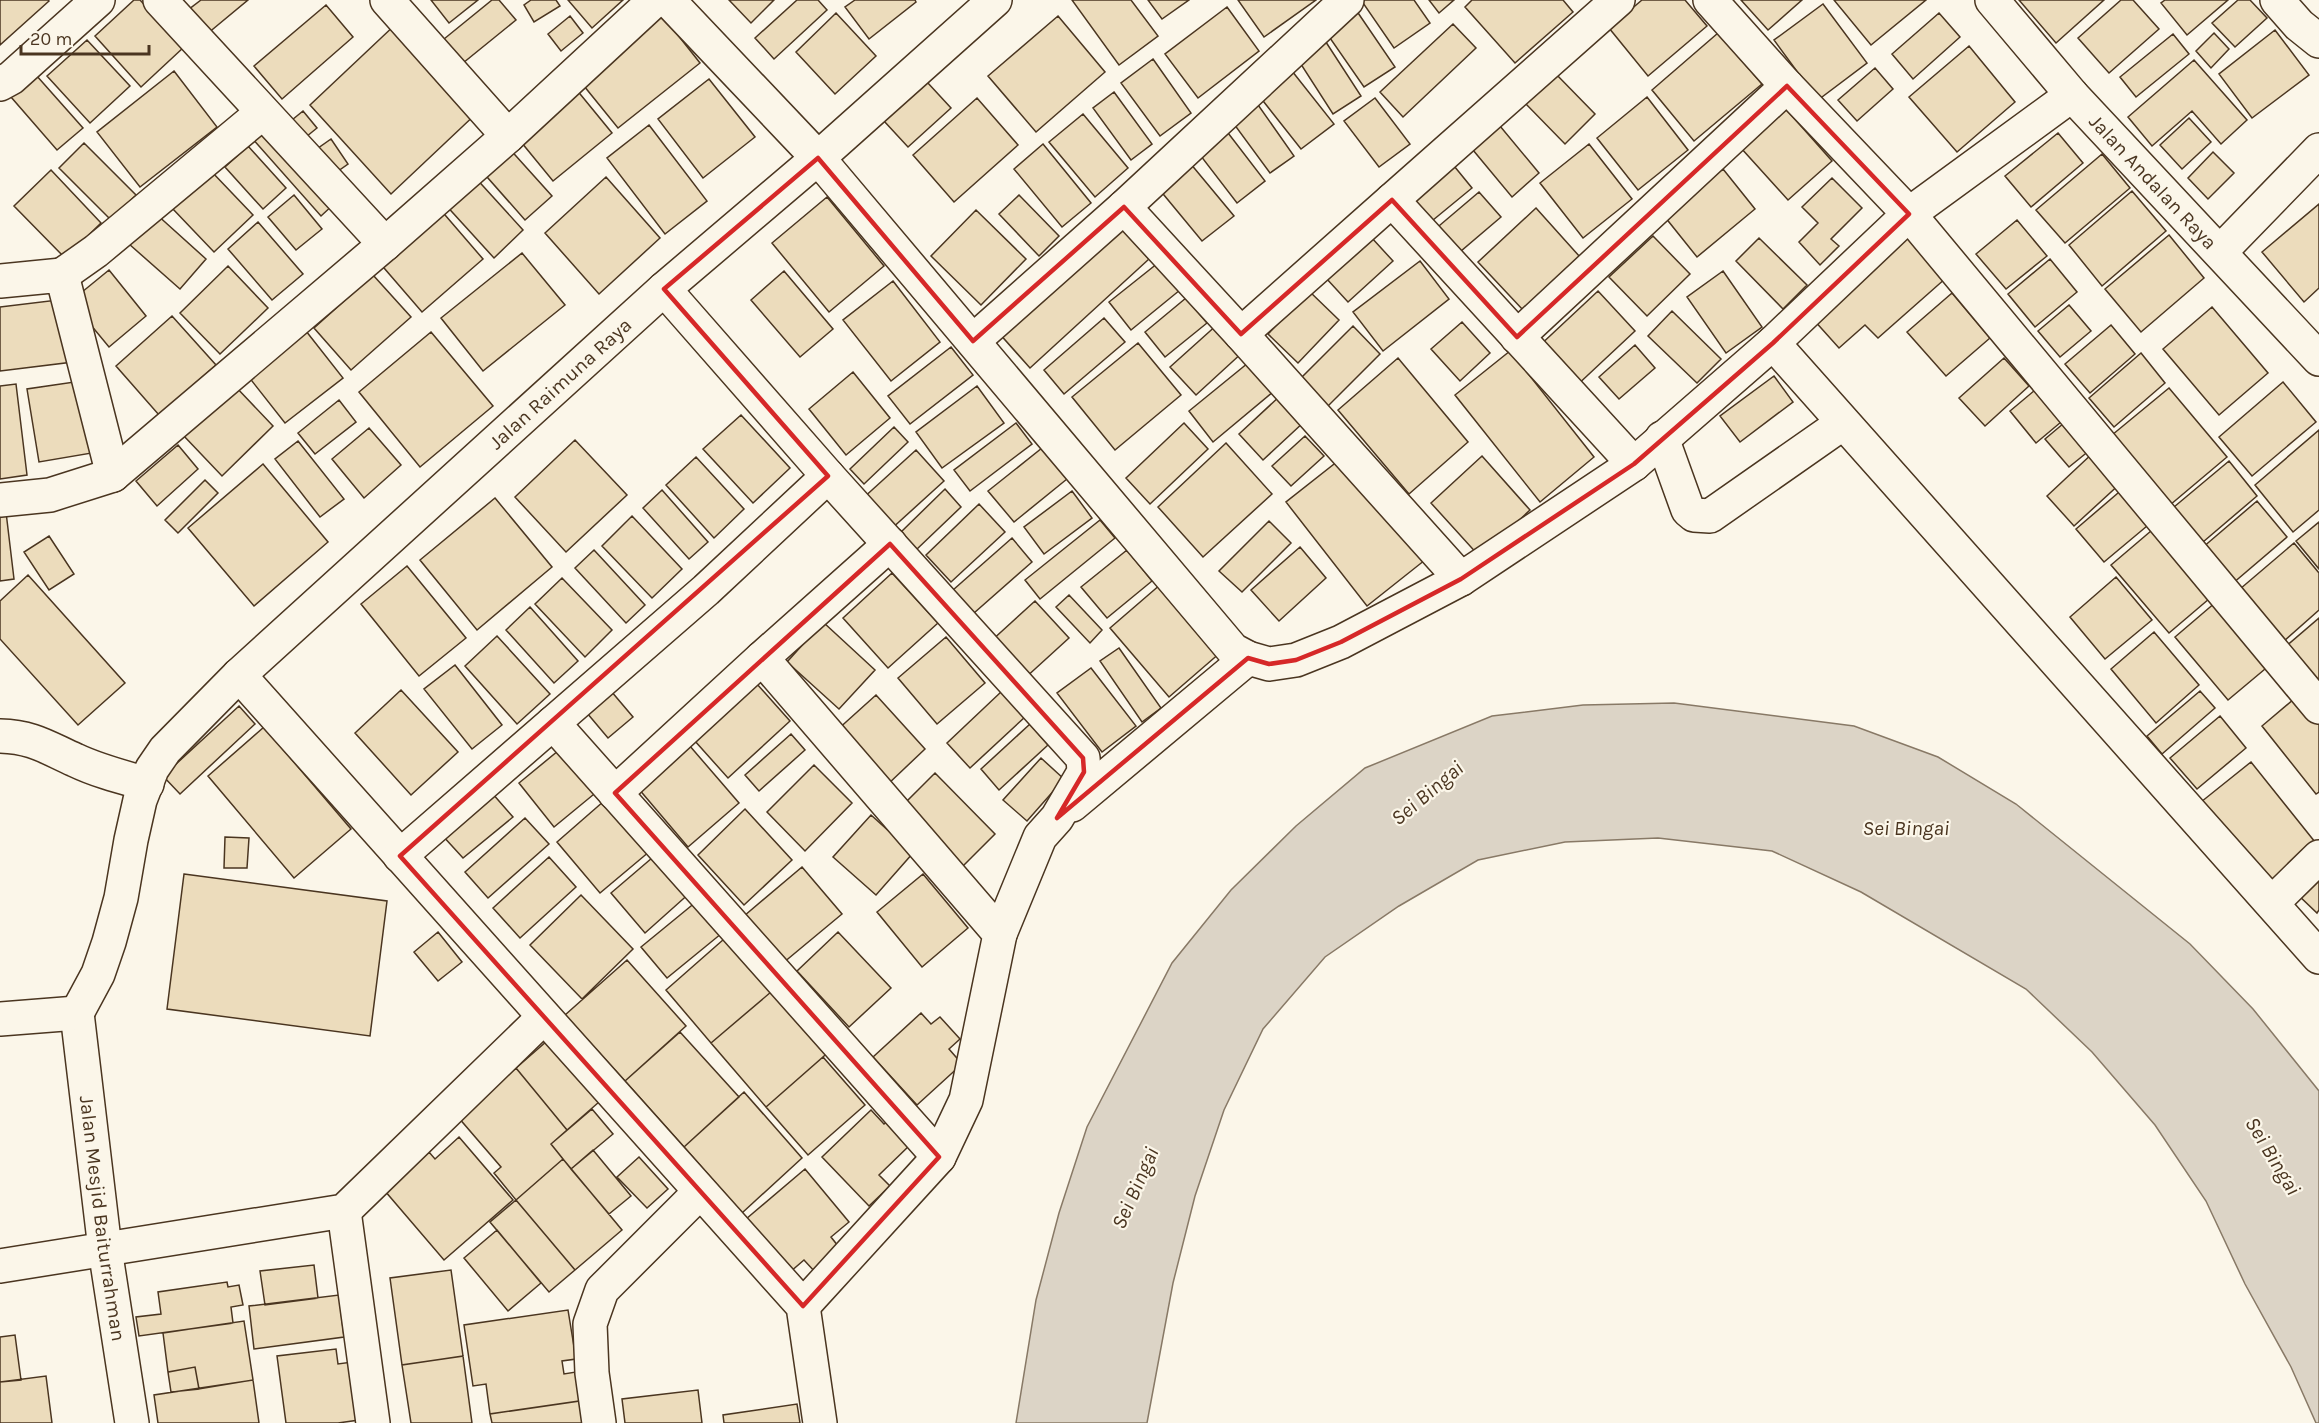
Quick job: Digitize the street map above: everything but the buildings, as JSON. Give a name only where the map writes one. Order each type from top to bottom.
[{"type":"street","points":[[0,84],[11,78],[98,0]]},
{"type":"street","points":[[160,0],[385,244]]},
{"type":"street","points":[[387,0],[508,135]]},
{"type":"street","points":[[0,500],[50,495],[114,475],[385,244],[655,0]]},
{"type":"street","points":[[668,0],[818,158],[1233,650],[1248,658],[1269,664],[1296,660],[1341,642],[1461,579],[1634,464],[1773,343],[1909,214],[2072,95]]},
{"type":"street","points":[[973,341],[1124,207],[1347,0]]},
{"type":"street","points":[[1241,334],[1618,0]]},
{"type":"street","points":[[1710,0],[1787,86],[1909,214],[2319,707]]},
{"type":"street","name":"Jalan Andalan Raya","points":[[1992,0],[2072,95],[2319,359]]},
{"type":"street","points":[[2277,0],[2300,25],[2319,41]]},
{"type":"street","name":"Jalan Raimuna Raya","points":[[77,1012],[98,974],[109,942],[121,898],[138,810],[152,769],[165,750],[238,675],[664,289],[818,158],[975,6]]},
{"type":"street","points":[[1517,337],[1787,86]]},
{"type":"street","points":[[0,281],[62,276],[262,113]]},
{"type":"street","points":[[2220,252],[2319,150]]},
{"type":"street","points":[[1392,200],[1634,464]]},
{"type":"street","points":[[1124,207],[1461,579]]},
{"type":"street","points":[[62,276],[114,475]]},
{"type":"street","points":[[664,289],[828,476],[1083,758],[1084,772],[1057,818]]},
{"type":"street","points":[[1773,343],[2319,957]]},
{"type":"street","points":[[1662,438],[1688,510],[1694,515],[1710,516],[1843,423]]},
{"type":"street","points":[[400,856],[706,590],[828,476]]},
{"type":"street","points":[[615,793],[890,544]]},
{"type":"street","points":[[762,658],[1000,934]]},
{"type":"street","points":[[803,1306],[939,1157],[966,1100],[1000,934],[1040,837],[1057,818],[1248,658]]},
{"type":"street","points":[[238,675],[803,1306],[820,1423]]},
{"type":"street","points":[[553,723],[939,1157]]},
{"type":"street","points":[[0,736],[20,737],[46,745],[103,772],[147,784]]},
{"type":"street","points":[[2272,903],[2319,857]]},
{"type":"street","points":[[0,1019],[77,1012]]},
{"type":"street","name":"Jalan Mesjid Baiturrahman","points":[[77,1012],[105,1249],[132,1423]]},
{"type":"street","points":[[0,1266],[344,1211],[544,1017]]},
{"type":"street","points":[[599,1423],[592,1373],[591,1324],[602,1290],[700,1192]]},
{"type":"street","points":[[344,1211],[373,1423]]},
{"type":"highlighted area","points":[[1787,86],[1909,214],[1773,343],[1634,464],[1461,579],[1341,642],[1296,660],[1269,664],[1248,658],[1057,818],[1084,772],[1083,758],[890,544],[615,793],[939,1157],[803,1306],[400,856],[828,476],[664,289],[818,158],[973,341],[1124,207],[1241,334],[1392,200],[1517,337]]},
{"type":"water","name":"Sei Bingai","points":[[1674,703],[1854,726],[1938,757],[2016,804],[2190,944],[2253,1009],[2319,1091],[2319,1423],[2316,1423],[2291,1367],[2245,1284],[2206,1201],[2155,1125],[2092,1052],[2026,989],[1861,892],[1772,851],[1658,838],[1565,842],[1478,860],[1399,906],[1325,957],[1263,1029],[1224,1110],[1195,1196],[1173,1283],[1147,1423],[1016,1423],[1036,1300],[1059,1213],[1087,1127],[1172,963],[1231,890],[1296,826],[1365,768],[1492,716],[1583,705]]}]
